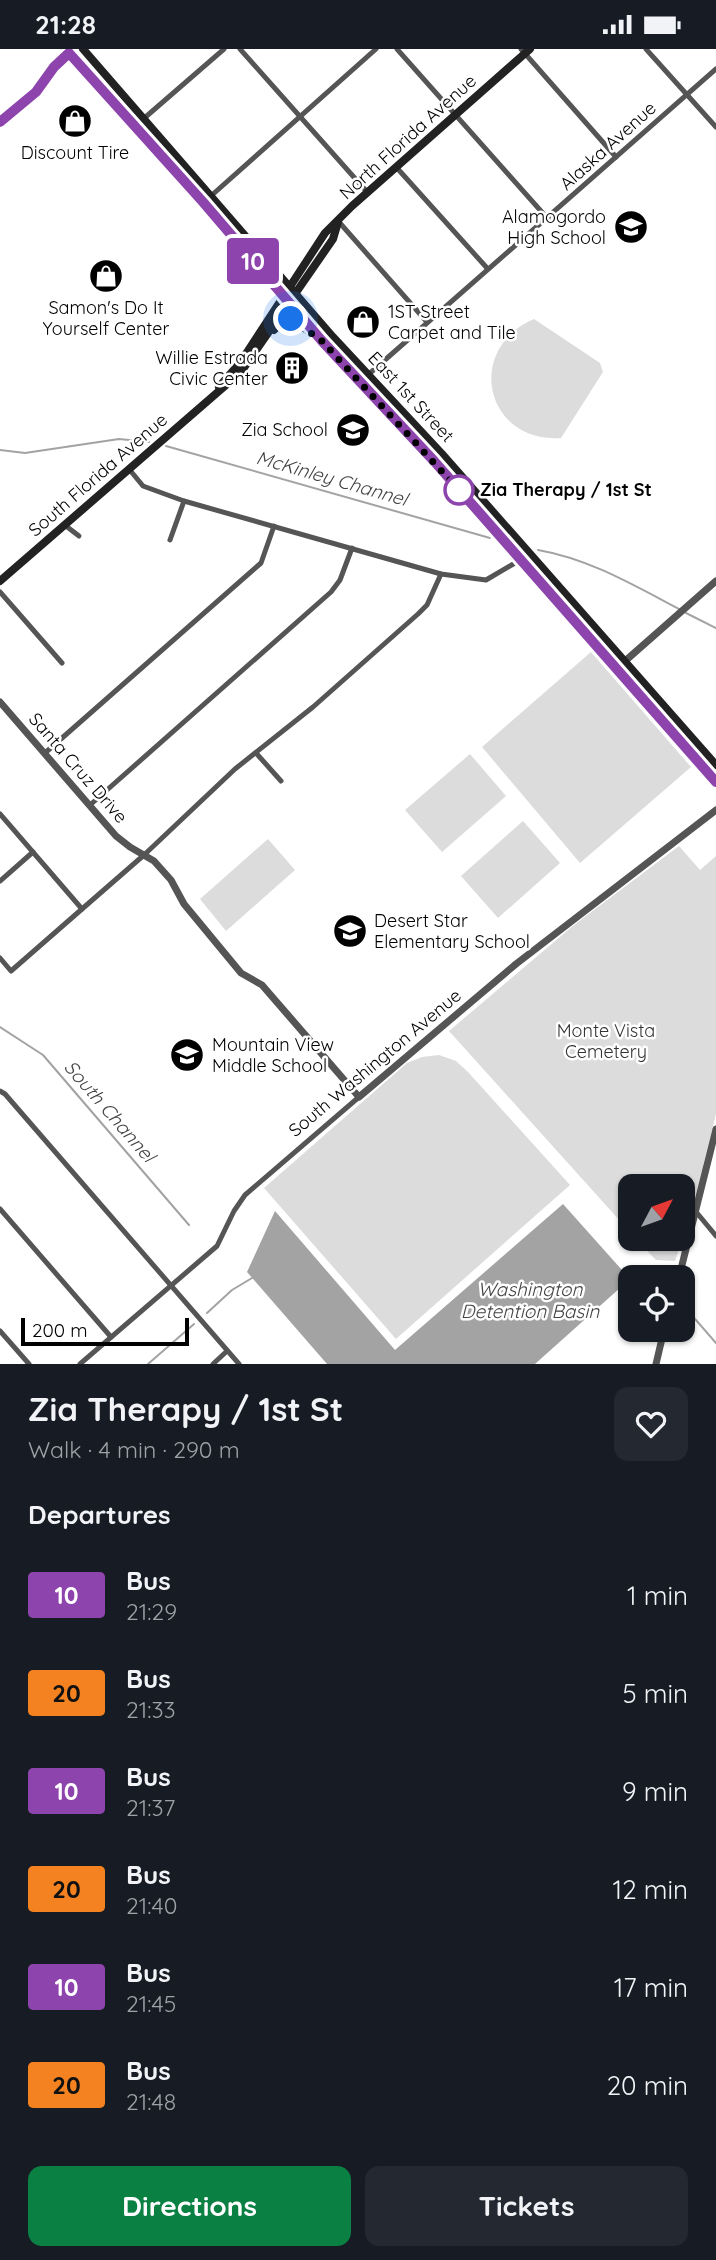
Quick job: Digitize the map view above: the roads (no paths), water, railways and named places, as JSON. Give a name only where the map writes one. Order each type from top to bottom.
[{"type":"main road","name":"East 1st Street","points":[[83,49],[292,290],[529,552],[716,765]]},
{"type":"main road","name":"East 1st Street","points":[[69,50],[322,341],[361,381],[716,782]]},
{"type":"main road","name":"North Florida Avenue","points":[[286,300],[326,233],[352,206],[525,51]]},
{"type":"main road","name":"South Florida Avenue","points":[[0,581],[230,383],[249,362],[286,300]]},
{"type":"main road","name":"South Florida Avenue","points":[[216,393],[286,300]]},
{"type":"main road","points":[[249,362],[283,321],[291,319],[322,341]]},
{"type":"street","points":[[134,127],[224,49]]},
{"type":"street","points":[[240,49],[368,193]]},
{"type":"street","points":[[203,202],[376,49]]},
{"type":"street","points":[[397,49],[548,219]]},
{"type":"street","points":[[646,49],[716,127]]},
{"type":"street","points":[[525,51],[616,157]]},
{"type":"street","name":"Alaska Avenue","points":[[361,381],[716,69]]},
{"type":"street","points":[[397,168],[487,268]]},
{"type":"street","points":[[338,222],[427,322]]},
{"type":"street","points":[[129,469],[143,486],[184,501],[441,574],[486,580],[529,552]]},
{"type":"street","points":[[170,540],[184,501]]},
{"type":"street","points":[[66,526],[79,536]]},
{"type":"street","points":[[45,753],[261,563],[274,526]]},
{"type":"street","points":[[90,805],[331,592],[340,580],[352,548]]},
{"type":"street","points":[[0,958],[11,971],[144,855],[235,769],[313,708],[418,614],[427,605],[441,574]]},
{"type":"street","points":[[616,669],[716,581]]},
{"type":"street","points":[[0,592],[62,663]]},
{"type":"street","points":[[566,613],[575,606]]},
{"type":"street","name":"Santa Cruz Drive","points":[[0,702],[116,836],[154,861],[172,880],[184,904],[241,972],[262,985],[359,1097]]},
{"type":"street","points":[[256,753],[281,781]]},
{"type":"street","name":"South Washington Avenue","points":[[80,1364],[217,1246],[245,1195],[516,964],[716,810]]},
{"type":"street","points":[[0,814],[82,909]]},
{"type":"street","points":[[0,881],[33,852]]},
{"type":"street","points":[[0,1091],[239,1364]]},
{"type":"street","points":[[682,1265],[716,1129]]},
{"type":"street","points":[[0,1209],[111,1337]]},
{"type":"street","points":[[697,1213],[716,1236]]},
{"type":"street","points":[[0,1331],[29,1364]]},
{"type":"street","points":[[656,1364],[661,1342]]},
{"type":"street","points":[[213,1364],[228,1351]]},
{"type":"water","name":"Washington Detention Basin","points":[[563,1204],[618,1266],[618,1290],[535,1364],[327,1364],[247,1272],[275,1211],[395,1350]]},
{"type":"waterway","name":"McKinley Channel","points":[[0,450],[25,453],[119,439],[149,442]]},
{"type":"waterway","name":"McKinley Channel","points":[[166,446],[490,538]]},
{"type":"waterway","name":"McKinley Channel","points":[[538,550],[594,567],[681,610]]},
{"type":"waterway","name":"McKinley Channel","points":[[686,613],[716,628]]},
{"type":"waterway","name":"South Channel","points":[[0,1027],[43,1055],[189,1225]]},
{"type":"waterway","points":[[207,1313],[232,1290],[252,1278]]},
{"type":"waterway","name":"South Channel","points":[[695,1319],[716,1343]]},
{"type":"waterway","points":[[148,1364],[194,1324]]},
{"type":"place","name":"Discount Tire","points":[[75,121]]},
{"type":"place","name":"Alamogordo High School","points":[[631,227]]},
{"type":"place","name":"Samon's Do It Yourself Center","points":[[106,276]]},
{"type":"place","name":"1ST Street Carpet and Tile","points":[[363,322]]},
{"type":"place","name":"Willie Estrada Civic Center","points":[[292,368]]},
{"type":"place","name":"Zia School","points":[[353,430]]},
{"type":"place","name":"Zia Therapy / 1st St","points":[[459,490]]},
{"type":"place","name":"Desert Star Elementary School","points":[[350,931]]},
{"type":"place","name":"Mountain View Middle School","points":[[187,1055]]},
{"type":"park label","name":"Monte Vista Cemetery","points":[[606,1042]]}]
